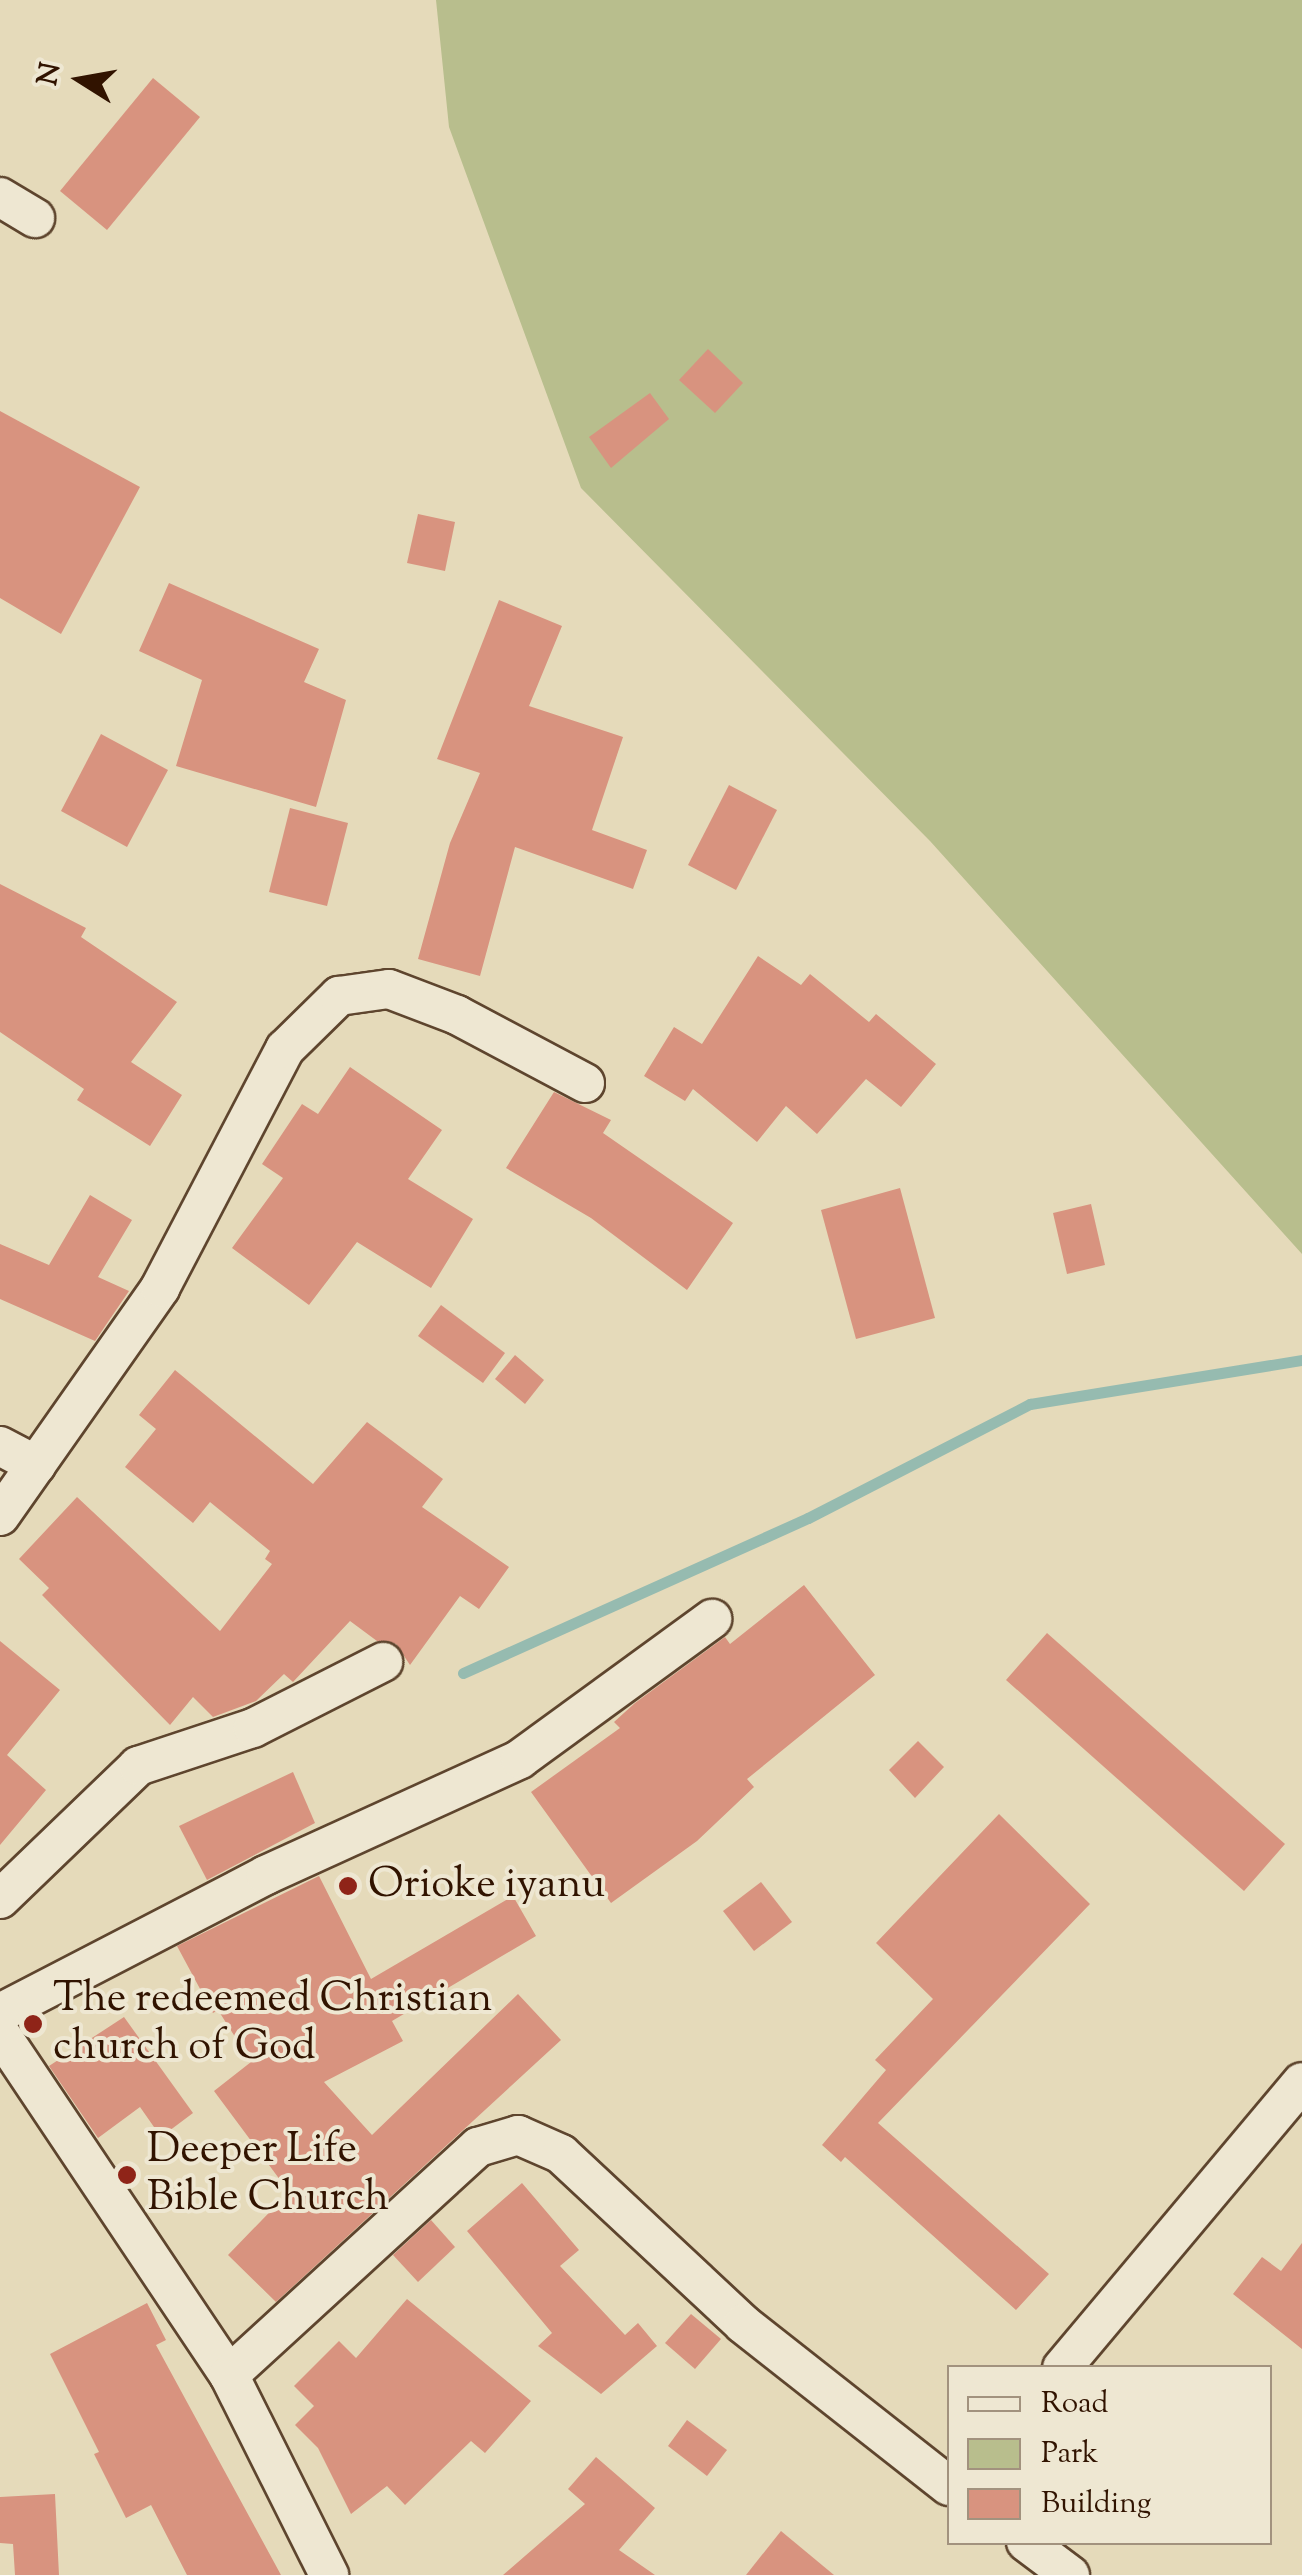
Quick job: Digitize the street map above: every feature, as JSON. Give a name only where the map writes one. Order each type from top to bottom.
[{"type":"street","points":[[0,197],[35,218]]},
{"type":"street","points":[[0,1516],[160,1288],[284,1050],[340,996],[389,989],[457,1015],[586,1083]]},
{"type":"street","points":[[0,1446],[36,1465]]},
{"type":"street","points":[[0,2013],[266,1875],[520,1759],[712,1618]]},
{"type":"street","points":[[0,1899],[138,1766],[253,1728],[383,1662]]},
{"type":"street","points":[[0,2033],[229,2375],[329,2575]]},
{"type":"street","points":[[1065,2365],[1302,2082]]},
{"type":"street","points":[[229,2375],[478,2147],[518,2134],[561,2154],[743,2324],[947,2484]]},
{"type":"street","points":[[1030,2545],[1070,2575]]},
{"type":"green space","points":[[436,0],[1302,0],[1302,1254],[930,841],[581,488],[449,127]]},
{"type":"building","points":[[153,78],[200,117],[107,230],[60,191]]},
{"type":"building","points":[[708,349],[743,383],[715,413],[679,380]]},
{"type":"building","points":[[650,393],[669,419],[611,468],[589,437]]},
{"type":"building","points":[[0,411],[140,487],[61,634],[0,598]]},
{"type":"building","points":[[418,514],[455,522],[445,571],[407,563]]},
{"type":"building","points":[[169,583],[319,649],[304,682],[346,700],[316,807],[176,766],[202,680],[139,651]]},
{"type":"building","points":[[499,600],[562,626],[529,706],[623,737],[592,830],[647,850],[633,889],[515,847],[480,976],[418,959],[450,843],[480,773],[437,759]]},
{"type":"building","points":[[101,734],[168,770],[127,847],[61,811]]},
{"type":"building","points":[[729,785],[777,810],[736,890],[688,865]]},
{"type":"building","points":[[290,808],[348,823],[327,906],[269,892]]},
{"type":"building","points":[[0,884],[86,928],[81,937],[177,1002],[131,1062],[182,1095],[150,1146],[77,1100],[84,1089],[0,1032]]},
{"type":"building","points":[[758,956],[801,985],[810,974],[869,1022],[876,1014],[936,1064],[901,1107],[866,1079],[817,1134],[786,1106],[757,1142],[693,1089],[685,1101],[644,1076],[674,1027],[702,1044]]},
{"type":"building","points":[[350,1067],[442,1130],[408,1179],[473,1219],[431,1288],[357,1242],[309,1305],[232,1248],[283,1178],[262,1164],[302,1104],[318,1114]]},
{"type":"building","points":[[554,1092],[611,1120],[603,1133],[733,1223],[687,1290],[591,1218],[506,1168]]},
{"type":"building","points":[[900,1188],[935,1318],[856,1339],[821,1210]]},
{"type":"building","points":[[90,1195],[132,1220],[98,1277],[129,1291],[95,1341],[0,1299],[0,1244],[49,1265]]},
{"type":"building","points":[[1091,1204],[1105,1265],[1067,1274],[1053,1213]]},
{"type":"building","points":[[441,1305],[505,1353],[483,1383],[418,1336]]},
{"type":"building","points":[[515,1355],[544,1380],[525,1404],[495,1379]]},
{"type":"building","points":[[175,1370],[313,1484],[367,1422],[443,1479],[422,1507],[509,1567],[479,1609],[460,1596],[410,1665],[396,1644],[377,1641],[350,1621],[293,1682],[284,1674],[256,1701],[213,1717],[193,1697],[170,1725],[42,1595],[49,1588],[19,1559],[77,1497],[220,1631],[272,1564],[265,1559],[270,1551],[210,1502],[193,1523],[125,1467],[156,1429],[139,1415]]},
{"type":"building","points":[[804,1585],[875,1675],[747,1779],[754,1787],[697,1841],[611,1903],[531,1792],[620,1728],[614,1722],[635,1703],[725,1637],[730,1644]]},
{"type":"building","points":[[1047,1633],[1285,1844],[1244,1891],[1006,1680]]},
{"type":"building","points":[[0,1641],[60,1690],[7,1755],[46,1790],[0,1845]]},
{"type":"building","points":[[918,1741],[944,1767],[915,1798],[889,1770]]},
{"type":"building","points":[[293,1772],[315,1823],[207,1880],[179,1826]]},
{"type":"building","points":[[999,1814],[1090,1904],[878,2123],[1049,2274],[1016,2310],[845,2157],[841,2162],[822,2145],[886,2070],[875,2060],[933,1999],[876,1943]]},
{"type":"building","points":[[319,1876],[371,1979],[513,1896],[536,1936],[392,2021],[403,2041],[324,2082],[372,2135],[518,1994],[561,2040],[276,2302],[228,2255],[289,2192],[214,2091],[251,2062],[218,2010],[213,2013],[177,1946]]},
{"type":"building","points":[[761,1882],[792,1922],[754,1951],[723,1911]]},
{"type":"building","points":[[124,2017],[193,2113],[161,2137],[140,2107],[98,2138],[49,2066]]},
{"type":"building","points":[[522,2183],[579,2250],[560,2266],[625,2335],[638,2323],[657,2346],[601,2394],[538,2346],[552,2333],[467,2231]]},
{"type":"building","points":[[431,2220],[455,2247],[418,2282],[393,2255]]},
{"type":"building","points":[[1302,2243],[1302,2349],[1233,2294],[1262,2257],[1281,2271]]},
{"type":"building","points":[[407,2299],[531,2401],[485,2453],[471,2441],[405,2505],[387,2486],[351,2514],[318,2448],[295,2425],[314,2406],[294,2386],[339,2341],[356,2358]]},
{"type":"building","points":[[147,2303],[166,2340],[156,2345],[281,2575],[187,2575],[151,2505],[126,2518],[94,2454],[99,2452],[50,2354]]},
{"type":"building","points":[[691,2314],[721,2339],[695,2369],[665,2343]]},
{"type":"building","points":[[687,2420],[727,2450],[707,2476],[668,2446]]},
{"type":"building","points":[[596,2457],[655,2508],[619,2550],[655,2575],[503,2575],[585,2504],[568,2489]]},
{"type":"building","points":[[55,2494],[59,2575],[15,2575],[13,2544],[0,2543],[0,2497]]},
{"type":"building","points":[[781,2531],[834,2575],[746,2575]]},
{"type":"waterway","points":[[463,1673],[808,1518],[1030,1404],[1302,1360]]},
{"type":"place","name":"Orioke iyanu","points":[[348,1886]]},
{"type":"place","name":"The redeemed Christian church of God","points":[[33,2024]]},
{"type":"place","name":"Deeper Life Bible Church","points":[[127,2175]]}]
